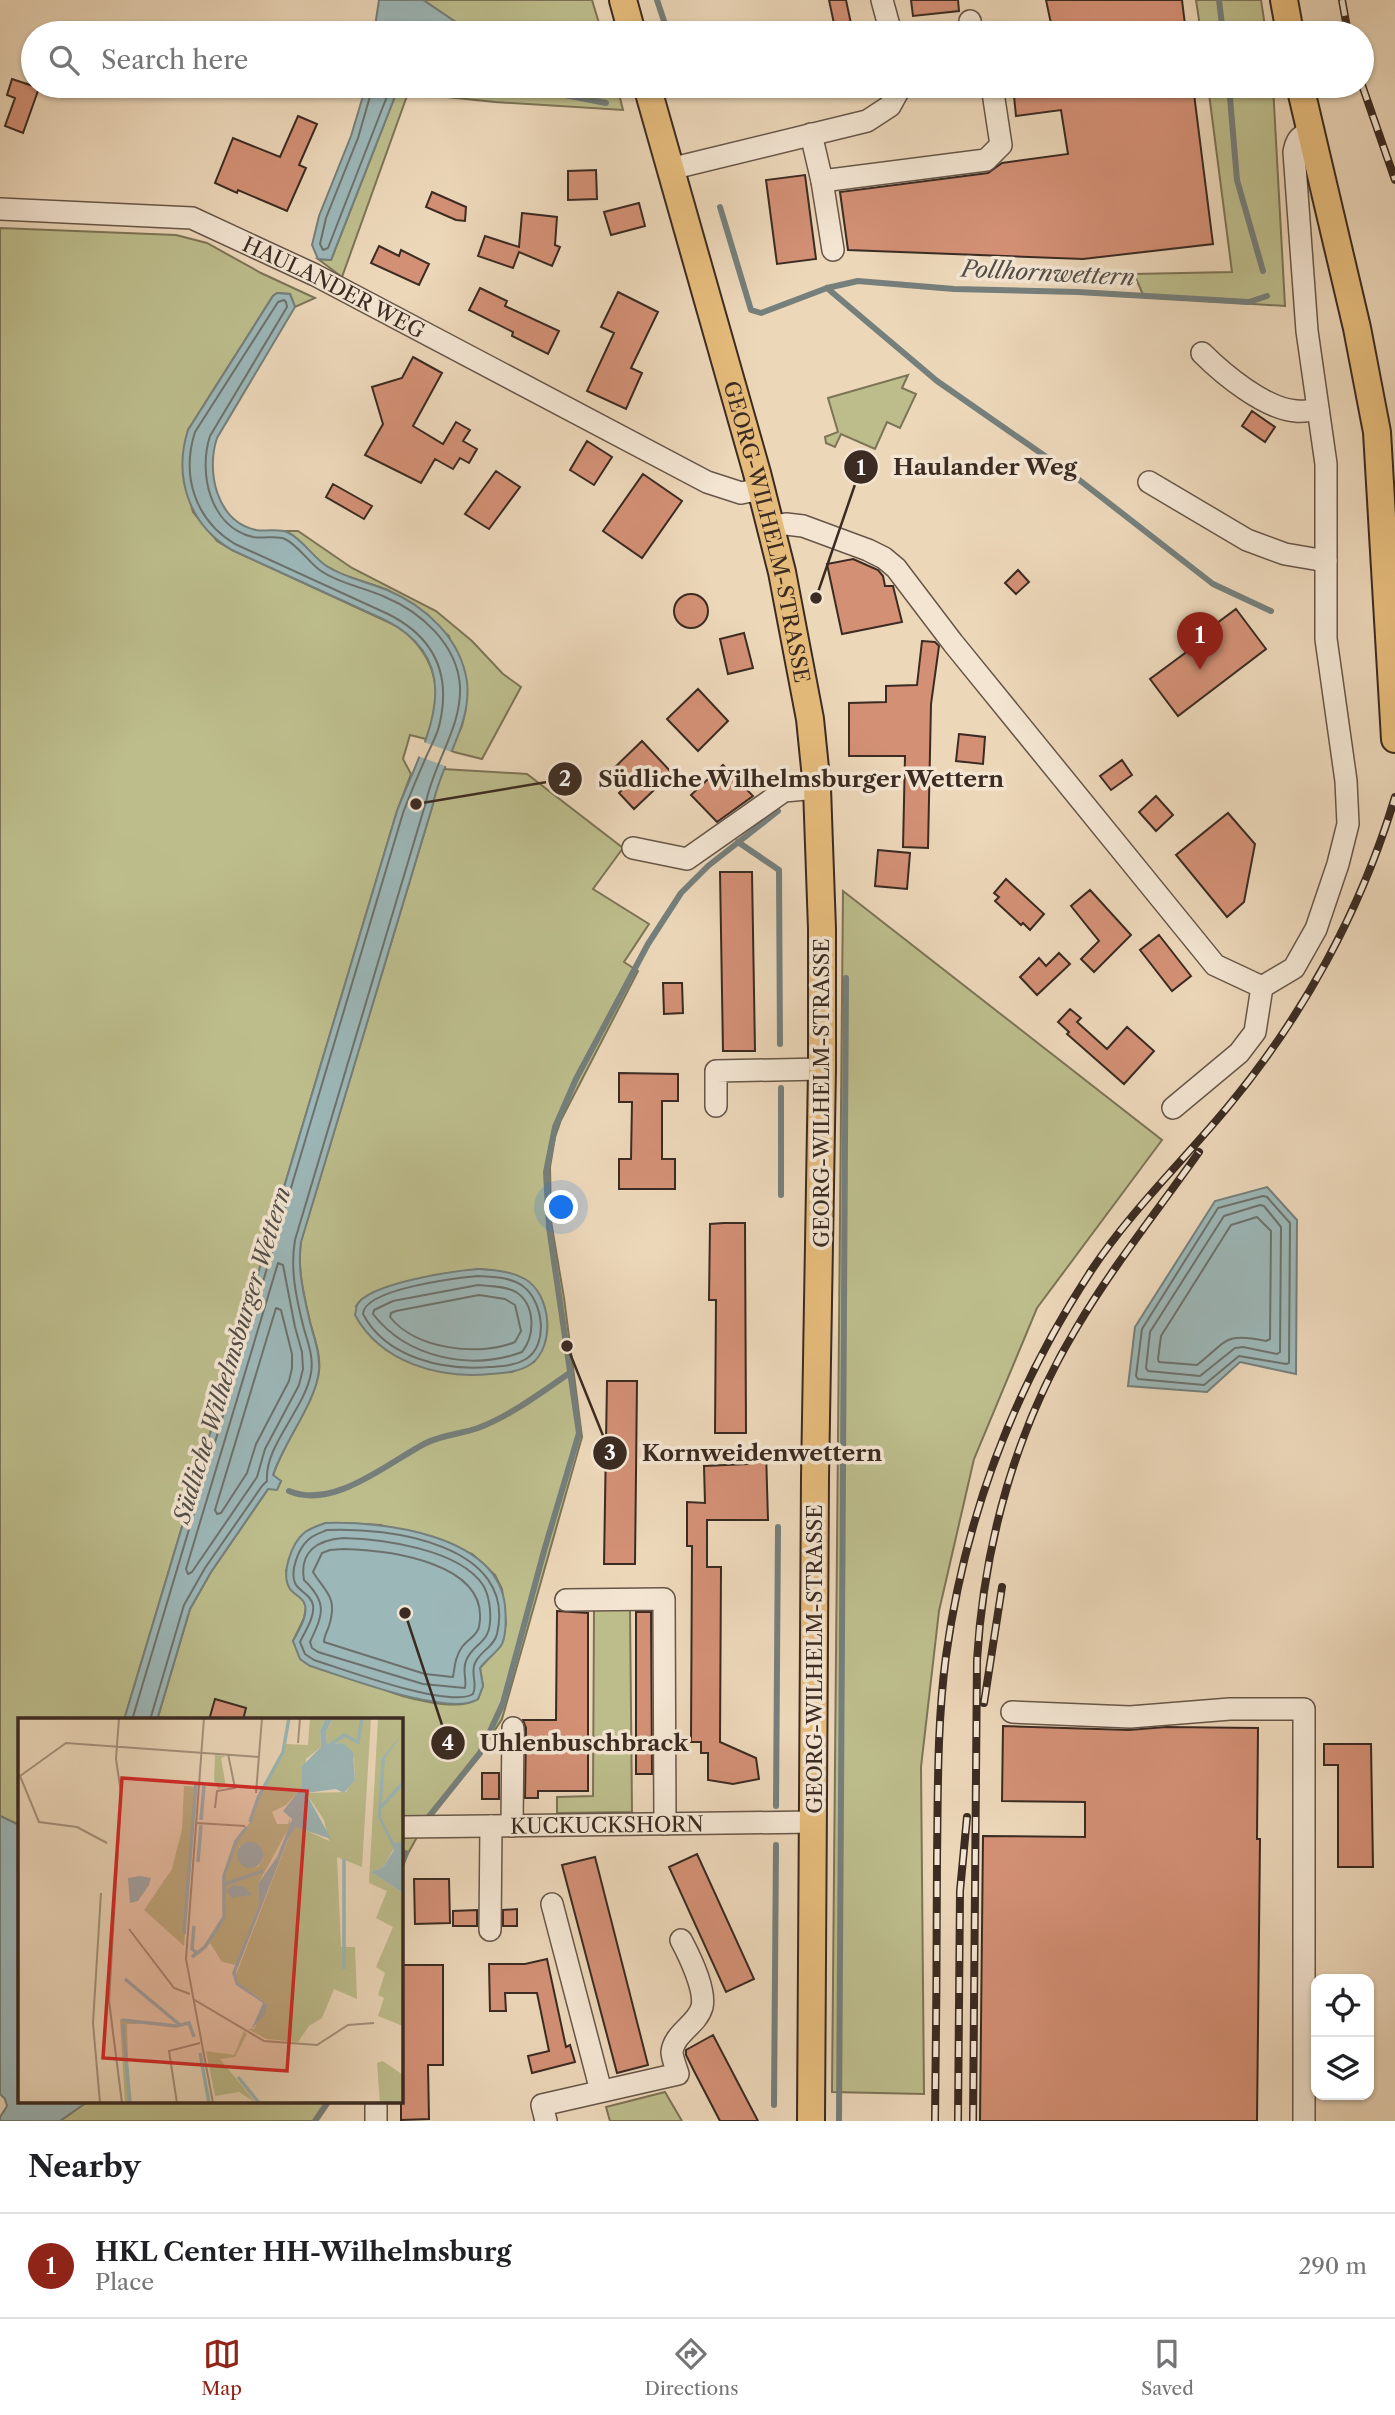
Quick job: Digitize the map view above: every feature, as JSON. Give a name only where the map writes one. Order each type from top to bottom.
[{"type":"main road","points":[[622,0],[628,21]]},
{"type":"main road","points":[[1284,0],[1288,21]]},
{"type":"main road","name":"GEORG-WILHELM-STRASSE","points":[[650,98],[771,527],[800,657],[817,788],[822,929],[822,1069],[815,1476],[811,2121]]},
{"type":"main road","points":[[1303,98],[1357,328],[1377,432],[1395,739]]},
{"type":"street","points":[[882,0],[888,21]]},
{"type":"street","points":[[670,169],[875,117],[896,98]]},
{"type":"street","points":[[822,181],[986,160],[1000,145],[994,98]]},
{"type":"street","points":[[1262,987],[1294,968],[1316,929],[1348,824],[1346,781],[1326,639],[1326,464],[1307,331],[1294,152],[1301,135],[1310,132]]},
{"type":"street","points":[[811,135],[822,181],[833,250]]},
{"type":"street","name":"HAULANDER WEG","points":[[0,209],[192,218],[315,275],[707,482],[741,493],[761,489]]},
{"type":"street","points":[[1202,353],[1224,376],[1267,401],[1295,412],[1318,410]]},
{"type":"street","points":[[1149,482],[1247,540],[1285,554],[1326,561]]},
{"type":"street","points":[[771,527],[786,524],[803,526],[868,550],[896,568],[953,643],[1215,965],[1262,987]]},
{"type":"street","points":[[633,848],[687,859],[784,791],[817,788]]},
{"type":"street","points":[[1173,1108],[1239,1053],[1247,1043],[1255,1032],[1262,987]]},
{"type":"street","points":[[716,1106],[716,1071],[822,1069]]},
{"type":"street","points":[[566,1600],[664,1599],[665,1824]]},
{"type":"street","points":[[1012,1712],[1130,1717],[1230,1709],[1304,1709],[1304,2121]]},
{"type":"street","points":[[490,1930],[513,1728]]},
{"type":"street","name":"KUCKUCKSHORN","points":[[402,1827],[814,1822]]},
{"type":"street","points":[[552,1904],[601,2091]]},
{"type":"street","points":[[546,2121],[542,2105],[678,2074],[672,2052],[679,2036],[696,2020],[703,2005],[694,1964],[681,1940]]},
{"type":"green space","points":[[423,0],[592,0],[598,21],[454,21]]},
{"type":"green space","points":[[1196,0],[1261,0],[1264,21],[1199,21]]},
{"type":"green space","points":[[394,98],[406,98],[342,277],[318,259],[331,260]]},
{"type":"green space","points":[[456,98],[620,98],[623,110]]},
{"type":"green space","points":[[1210,98],[1274,98],[1285,306],[1144,297],[1134,274],[1232,272]]},
{"type":"green space","points":[[0,228],[176,235],[207,243],[261,273],[315,298],[295,307],[290,294],[277,293],[273,296],[188,430],[183,474],[193,512],[217,541],[232,550],[401,628],[423,652],[430,665],[436,692],[435,707],[426,739],[410,735],[403,759],[411,774],[397,811],[125,1718],[18,1718],[18,1825],[0,1816]]},
{"type":"green space","points":[[908,375],[902,388],[916,394],[900,428],[887,422],[875,449],[841,434],[835,447],[826,443],[825,437],[838,432],[828,398]]},
{"type":"green space","points":[[281,531],[298,531],[352,568],[436,611],[472,641],[503,674],[521,687],[482,759],[450,751],[462,726],[466,708],[449,636],[412,605],[388,590],[341,574],[324,565],[288,532]]},
{"type":"green space","points":[[443,769],[527,774],[623,848],[593,889],[649,924],[624,962],[638,971],[561,1120],[550,1167],[551,1221],[582,1437],[502,1719],[480,1753],[427,1819],[402,1864],[402,1718],[158,1718],[190,1609],[211,1572],[268,1489],[277,1489],[281,1481],[273,1476],[317,1383],[319,1358],[302,1282],[301,1241]],"holes":[[[478,1269],[515,1275],[526,1281],[533,1288],[540,1310],[544,1345],[534,1362],[512,1372],[458,1374],[356,1306],[375,1292]],[[343,1523],[381,1525],[472,1554],[495,1575],[502,1589],[506,1623],[501,1645],[480,1668],[483,1686],[478,1699],[469,1703],[443,1704],[388,1691],[293,1641],[306,1607],[303,1600],[290,1588],[286,1570]]]},
{"type":"green space","points":[[843,891],[1162,1140],[1037,1308],[974,1459],[939,1611],[921,1767],[924,2094],[832,2092]]},
{"type":"green space","points":[[594,1610],[630,1610],[632,1812],[557,1813],[557,1797],[593,1796]]},
{"type":"green space","points":[[665,2092],[682,2121],[610,2121],[606,2107]]},
{"type":"green space","points":[[84,2104],[327,2104],[315,2121],[60,2121]]},
{"type":"water","points":[[379,0],[423,0],[454,21],[376,21]]},
{"type":"water","points":[[362,98],[394,98],[331,260],[318,259],[312,245],[319,216],[351,136]]},
{"type":"water","points":[[277,293],[290,294],[295,307],[217,438],[214,479],[223,506],[242,525],[256,530],[287,532],[328,567],[387,590],[428,615],[449,638],[457,652],[467,682],[467,698],[461,729],[437,789],[301,1242],[302,1282],[319,1358],[317,1383],[273,1475],[281,1481],[277,1490],[268,1489],[211,1572],[190,1609],[158,1718],[125,1718],[397,811],[419,759],[434,707],[435,682],[428,659],[412,638],[385,620],[232,550],[217,540],[205,527],[188,498],[182,465],[188,430]]},
{"type":"water","points":[[1267,1187],[1297,1220],[1296,1374],[1240,1362],[1207,1392],[1128,1386],[1135,1327],[1215,1201]]},
{"type":"water","points":[[478,1269],[520,1276],[534,1286],[540,1296],[545,1308],[547,1333],[539,1356],[527,1367],[506,1373],[471,1375],[432,1370],[396,1356],[380,1345],[366,1332],[355,1315],[357,1305],[365,1297],[394,1284]]},
{"type":"water","points":[[325,1523],[405,1529],[460,1548],[482,1562],[498,1582],[505,1606],[506,1625],[502,1644],[480,1668],[483,1686],[478,1699],[464,1703],[421,1700],[310,1666],[300,1659],[293,1641],[306,1610],[302,1600],[287,1583],[287,1567],[292,1551],[304,1533]]},
{"type":"water","points":[[0,1816],[18,1825],[18,2104],[84,2104],[60,2121],[0,2121],[7,2106],[0,2094]]},
{"type":"pier","points":[[421,741],[454,753],[448,767],[415,755]]},
{"type":"building","points":[[829,0],[846,0],[850,21],[833,21]]},
{"type":"building","points":[[911,0],[958,0],[959,11],[913,16]]},
{"type":"building","points":[[1046,0],[1182,0],[1185,21],[1050,21]]},
{"type":"building","points":[[12,79],[21,82],[21,98],[35,98],[23,133],[5,126],[15,98],[7,95]]},
{"type":"building","points":[[1014,98],[1195,98],[1213,244],[1083,259],[848,250],[840,192],[988,173],[1002,163],[1068,154],[1061,110],[1016,116]]},
{"type":"building","points":[[298,116],[317,124],[299,165],[306,168],[287,211],[215,183],[233,138],[280,157]]},
{"type":"building","points":[[596,170],[597,199],[568,200],[568,171]]},
{"type":"building","points":[[805,175],[816,259],[777,264],[766,180]]},
{"type":"building","points":[[432,192],[466,207],[465,221],[426,207]]},
{"type":"building","points":[[639,203],[645,226],[611,235],[604,212]]},
{"type":"building","points":[[522,213],[557,217],[555,245],[560,247],[552,266],[519,252],[513,268],[478,256],[485,236],[519,247]]},
{"type":"building","points":[[379,246],[399,256],[401,250],[429,264],[419,285],[371,263]]},
{"type":"building","points":[[480,288],[507,301],[505,306],[559,331],[548,354],[512,336],[513,332],[469,310]]},
{"type":"building","points":[[618,292],[658,312],[631,368],[642,373],[626,409],[587,391],[614,333],[601,327]]},
{"type":"building","points":[[413,357],[442,373],[413,426],[443,444],[456,422],[470,430],[463,441],[477,449],[469,463],[460,458],[453,469],[435,459],[421,483],[365,455],[383,424],[372,387],[402,378]]},
{"type":"building","points":[[1252,411],[1275,427],[1265,442],[1242,426]]},
{"type":"building","points":[[587,441],[612,457],[594,485],[570,470]]},
{"type":"building","points":[[496,471],[520,487],[489,529],[465,514]]},
{"type":"building","points":[[643,474],[682,501],[642,558],[603,531]]},
{"type":"building","points":[[333,484],[372,506],[364,519],[326,497]]},
{"type":"building","points":[[853,559],[878,570],[883,576],[885,586],[893,586],[902,622],[842,634],[827,564]]},
{"type":"building","points":[[1018,570],[1029,582],[1016,594],[1005,583]]},
{"type":"building","points":[[691,594],[703,599],[708,611],[703,623],[691,628],[679,623],[674,611],[679,599]]},
{"type":"building","points":[[1236,609],[1266,649],[1178,716],[1150,679],[1200,642],[1197,638]]},
{"type":"building","points":[[744,633],[753,668],[728,674],[720,639]]},
{"type":"building","points":[[922,641],[935,642],[939,646],[931,704],[928,848],[903,847],[905,756],[849,756],[849,703],[886,702],[886,686],[917,685]]},
{"type":"building","points":[[698,689],[728,721],[698,751],[667,719]]},
{"type":"building","points":[[959,734],[985,737],[983,764],[956,761]]},
{"type":"building","points":[[642,741],[672,773],[634,809],[619,793],[625,787],[611,771]]},
{"type":"building","points":[[1122,760],[1132,775],[1111,790],[1100,776]]},
{"type":"building","points":[[723,765],[753,796],[717,822],[691,795]]},
{"type":"building","points":[[1156,796],[1173,815],[1156,831],[1139,812]]},
{"type":"building","points":[[1228,813],[1255,844],[1244,902],[1227,917],[1176,855]]},
{"type":"building","points":[[878,850],[910,853],[907,889],[875,886]]},
{"type":"building","points":[[720,872],[752,872],[755,1051],[723,1051]]},
{"type":"building","points":[[1006,879],[1044,914],[1030,930],[995,901],[999,897],[994,893]]},
{"type":"building","points":[[1090,890],[1131,935],[1094,972],[1081,959],[1099,941],[1071,906]]},
{"type":"building","points":[[1159,935],[1191,976],[1172,991],[1140,950]]},
{"type":"building","points":[[1059,953],[1070,964],[1037,995],[1020,977],[1039,958],[1046,966]]},
{"type":"building","points":[[663,983],[682,983],[683,1013],[664,1014]]},
{"type":"building","points":[[1070,1009],[1081,1018],[1077,1022],[1107,1049],[1127,1027],[1154,1051],[1124,1084],[1067,1034],[1069,1032],[1058,1022]]},
{"type":"building","points":[[619,1073],[678,1074],[678,1101],[662,1101],[662,1159],[675,1159],[675,1189],[619,1189],[619,1159],[631,1159],[632,1102],[619,1102]]},
{"type":"building","points":[[745,1223],[746,1433],[715,1433],[716,1300],[709,1300],[710,1224]]},
{"type":"building","points":[[607,1381],[637,1381],[635,1564],[604,1564]]},
{"type":"building","points":[[748,1451],[766,1451],[768,1520],[707,1520],[707,1567],[721,1567],[720,1742],[756,1758],[759,1779],[733,1784],[708,1780],[708,1753],[701,1753],[701,1742],[691,1742],[692,1546],[687,1546],[687,1502],[705,1503],[704,1466],[748,1464]]},
{"type":"building","points":[[557,1611],[588,1613],[588,1791],[538,1791],[538,1798],[525,1798],[526,1728],[523,1720],[556,1720]]},
{"type":"building","points":[[636,1612],[651,1612],[652,1774],[636,1774]]},
{"type":"building","points":[[215,1699],[246,1708],[244,1718],[210,1718]]},
{"type":"building","points":[[1003,1726],[1129,1730],[1166,1727],[1258,1728],[1257,1839],[1260,1839],[1257,2121],[980,2121],[983,1836],[1085,1837],[1085,1802],[1002,1801]]},
{"type":"building","points":[[1324,1744],[1371,1744],[1373,1867],[1338,1867],[1338,1765],[1324,1765]]},
{"type":"building","points":[[482,1773],[499,1773],[499,1799],[482,1799]]},
{"type":"building","points":[[697,1854],[754,1979],[726,1992],[669,1867]]},
{"type":"building","points":[[595,1857],[648,2065],[617,2073],[562,1865]]},
{"type":"building","points":[[414,1879],[449,1879],[450,1923],[415,1924]]},
{"type":"building","points":[[517,1909],[517,1926],[503,1926],[503,1910]]},
{"type":"building","points":[[477,1910],[477,1926],[453,1926],[453,1911]]},
{"type":"building","points":[[547,1959],[566,2047],[570,2045],[575,2062],[532,2073],[528,2056],[549,2051],[537,1993],[505,1993],[506,2011],[490,2011],[489,1964],[525,1964]]},
{"type":"building","points":[[402,1965],[443,1965],[443,2065],[428,2065],[429,2119],[401,2120]]},
{"type":"building","points":[[713,2035],[758,2121],[720,2121],[686,2055],[686,2050]]},
{"type":"waterway","points":[[657,0],[664,21]]},
{"type":"waterway","points":[[1219,0],[1222,21]]},
{"type":"waterway","points":[[580,98],[606,103]]},
{"type":"waterway","points":[[1230,98],[1237,180],[1263,271]]},
{"type":"waterway","name":"Pollhornwettern","points":[[720,207],[751,310],[761,313],[827,288],[858,281],[954,289],[1078,292],[1249,302],[1267,296]]},
{"type":"waterway","points":[[827,288],[937,381],[1078,479],[1213,584],[1271,611]]},
{"type":"waterway","points":[[427,1819],[480,1753],[503,1703],[579,1433],[549,1227],[546,1172],[555,1127],[576,1079],[648,944],[681,893],[708,866],[778,811]]},
{"type":"waterway","points":[[738,842],[779,870],[780,1044]]},
{"type":"waterway","points":[[839,2121],[846,978]]},
{"type":"waterway","points":[[781,1088],[781,1195]]},
{"type":"waterway","points":[[289,1491],[306,1495],[324,1494],[360,1482],[426,1443],[478,1428],[503,1417],[571,1372]]},
{"type":"waterway","points":[[776,1806],[778,1527]]},
{"type":"waterway","points":[[774,2105],[776,1845]]},
{"type":"waterway","points":[[402,1863],[406,1853]]},
{"type":"waterway","points":[[315,2121],[327,2104]]},
{"type":"railway","points":[[1342,0],[1346,21]]},
{"type":"railway","points":[[1367,98],[1395,180]]},
{"type":"railway","points":[[935,2121],[938,1783],[943,1681],[966,1554],[997,1455],[1039,1361],[1063,1315],[1091,1271],[1139,1208],[1254,1074],[1304,1000],[1347,922],[1365,881],[1395,797]]},
{"type":"railway","points":[[973,2121],[977,1660],[987,1573],[996,1530],[1020,1446],[1055,1366],[1105,1282],[1199,1152]]},
{"type":"railway","points":[[984,1703],[1002,1587]]},
{"type":"railway","points":[[958,2121],[960,1891],[967,1817]]},
{"type":"place","name":"Haulander Weg","points":[[816,598]]},
{"type":"place","name":"HKL Center HH-Wilhelmsburg","points":[[1200,670]]},
{"type":"place","name":"Südliche Wilhelmsburger Wettern","points":[[416,804]]},
{"type":"place","name":"Kornweidenwettern","points":[[567,1346]]},
{"type":"place","name":"Uhlenbuschbrack","points":[[405,1613]]}]
